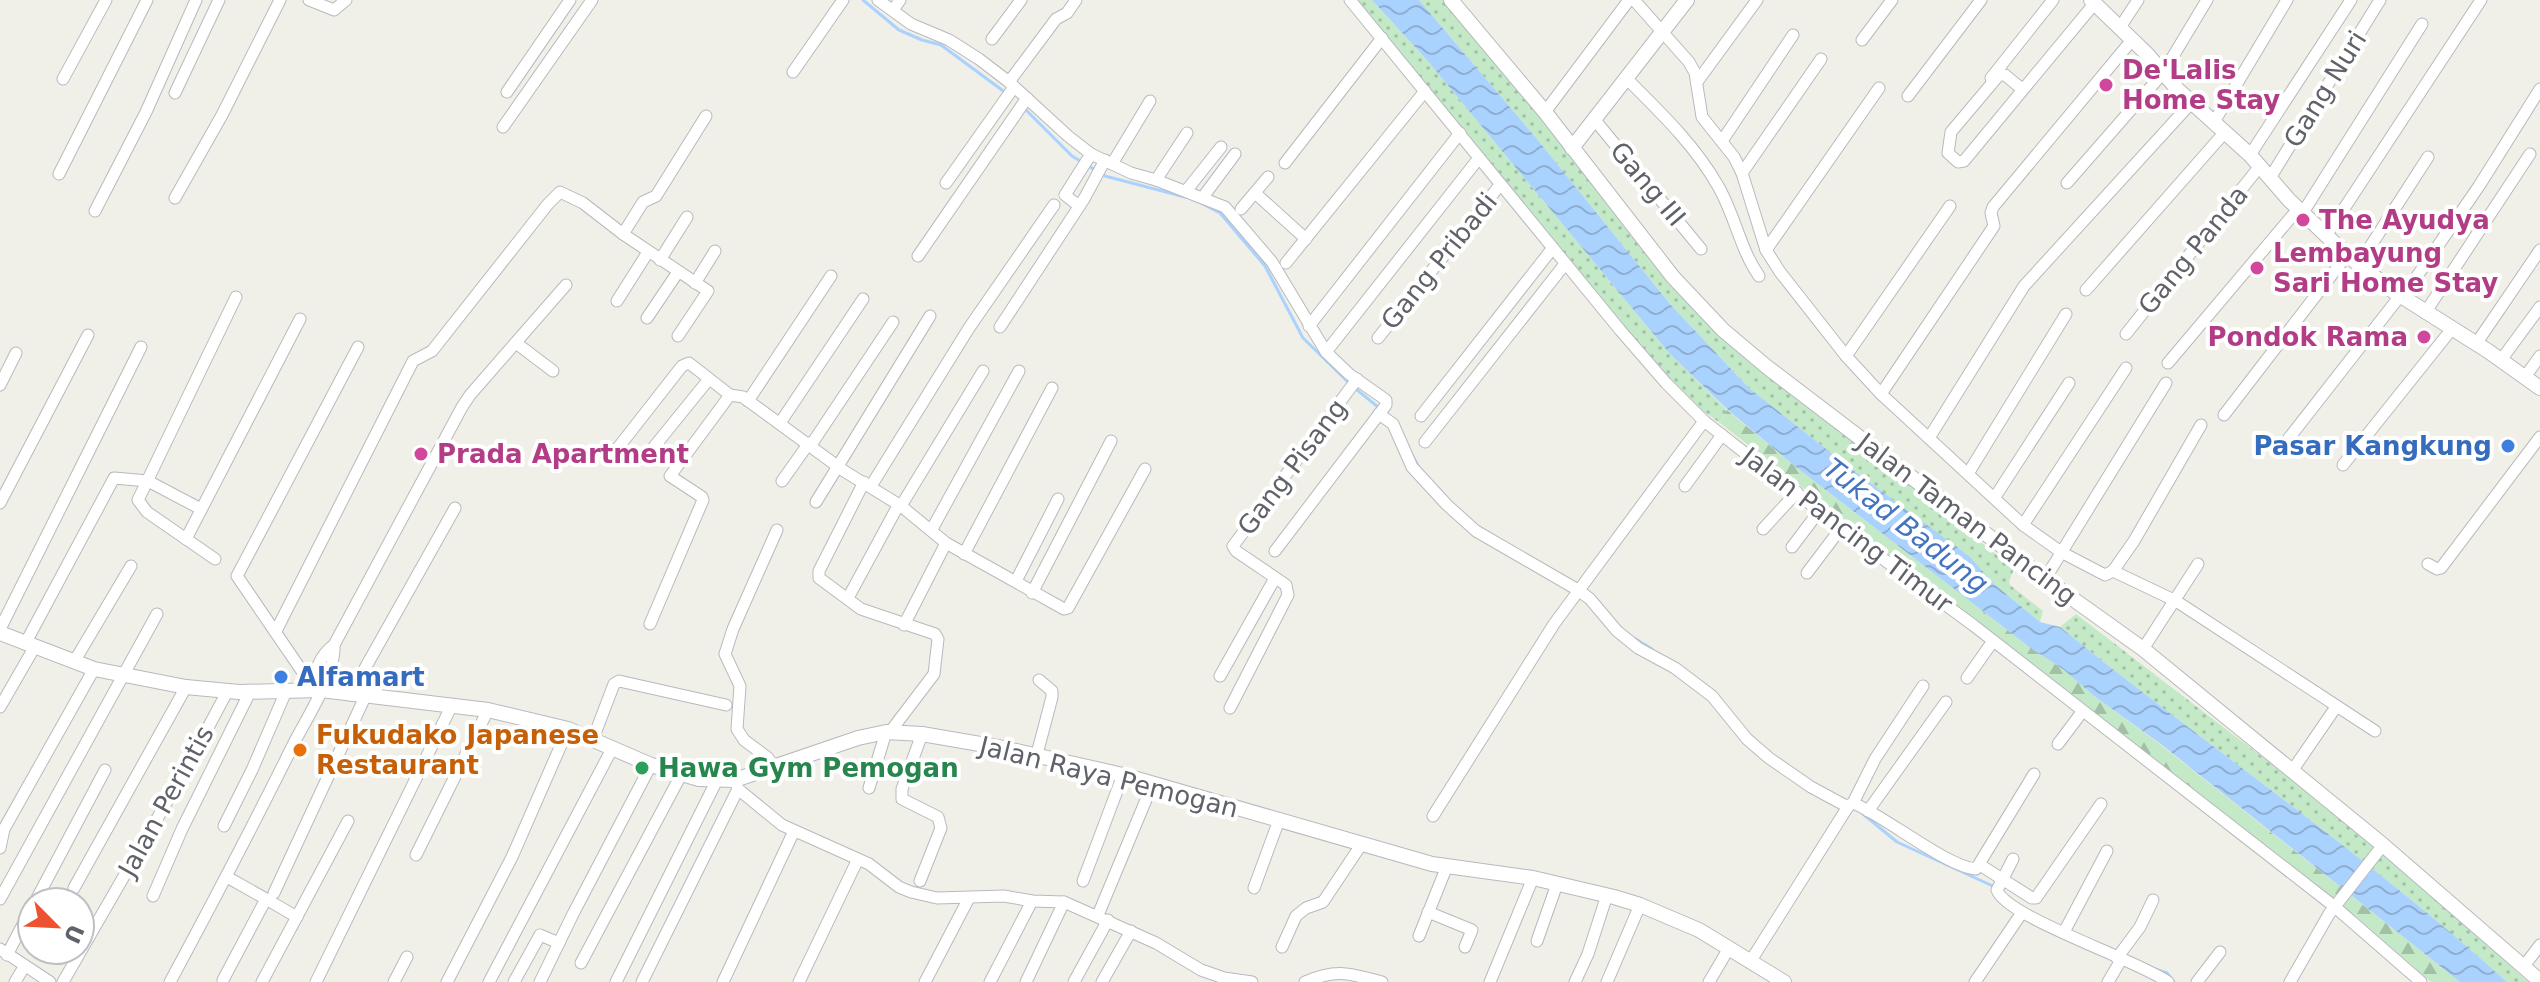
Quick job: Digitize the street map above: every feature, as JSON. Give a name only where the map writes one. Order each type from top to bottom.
[{"type":"street","points":[[63,79],[106,0]]},
{"type":"street","points":[[59,174],[147,0]]},
{"type":"street","points":[[95,211],[146,112],[196,0]]},
{"type":"street","points":[[175,93],[219,0]]},
{"type":"street","points":[[175,198],[222,115],[280,0]]},
{"type":"street","points":[[309,0],[334,10],[346,0]]},
{"type":"street","points":[[507,92],[570,0]]},
{"type":"street","points":[[503,127],[592,0]]},
{"type":"street","points":[[793,72],[843,0]]},
{"type":"street","points":[[878,0],[896,5],[911,24],[959,46],[1023,103],[1068,136],[1088,159],[1203,197],[1232,212],[1272,262],[1326,352],[1354,384],[1386,400],[1382,410],[1275,551]]},
{"type":"street","points":[[992,39],[1021,0]]},
{"type":"street","points":[[946,183],[1056,19],[1067,13],[1076,0]]},
{"type":"street","name":"Jalan Pancing Timur","points":[[1350,0],[1552,249],[1666,383],[1704,421],[2335,907],[2421,982]]},
{"type":"street","name":"Jalan Taman Pancing","points":[[1451,0],[1545,112],[1673,277],[1723,330],[2045,579],[2143,649],[2540,981]]},
{"type":"street","points":[[1545,112],[1631,0],[1663,30],[1689,62],[1697,82],[1702,117],[1734,157],[1742,173],[1766,250],[1846,356],[1881,394],[2023,525],[2061,552],[2105,575],[2113,571],[2134,541],[2201,425]]},
{"type":"street","points":[[1572,148],[1687,0]]},
{"type":"street","points":[[1697,82],[1757,0]]},
{"type":"street","points":[[1862,40],[1892,0]]},
{"type":"street","points":[[1908,96],[1981,0]]},
{"type":"street","points":[[1951,126],[2053,0]]},
{"type":"street","points":[[2119,29],[2138,0]]},
{"type":"street","points":[[2067,183],[2163,73],[2207,0]]},
{"type":"street","points":[[2086,290],[2220,127],[2287,0]]},
{"type":"street","name":"Gang Panda","points":[[2126,334],[2255,161],[2351,0]]},
{"type":"street","name":"Gang Nuri","points":[[2270,178],[2380,0]]},
{"type":"street","points":[[2326,236],[2481,0]]},
{"type":"street","points":[[2022,89],[2005,75],[1999,75],[1951,132],[1948,153],[1958,162],[1964,161],[2022,89],[2092,2],[2255,161],[2300,211],[2353,260],[2401,297],[2540,388]]},
{"type":"street","points":[[2168,363],[2300,211],[2422,24]]},
{"type":"street","points":[[1722,141],[1793,35]]},
{"type":"street","points":[[1285,163],[1382,38]]},
{"type":"street","points":[[1881,394],[1994,226],[1993,207],[2132,40]]},
{"type":"street","points":[[1742,173],[1821,59]]},
{"type":"street","points":[[1626,78],[1666,117],[1704,165],[1718,186],[1747,259],[1759,276]]},
{"type":"street","points":[[1766,250],[1879,88]]},
{"type":"street","points":[[2289,438],[2401,297],[2479,186],[2540,89]]},
{"type":"street","points":[[1286,263],[1425,91]]},
{"type":"street","points":[[1000,327],[1150,101]]},
{"type":"street","points":[[1929,438],[2024,286],[2192,102]]},
{"type":"street","points":[[918,256],[1023,103]]},
{"type":"street","points":[[623,234],[643,202],[656,196],[706,116]]},
{"type":"street","name":"Gang III","points":[[1594,119],[1701,249]]},
{"type":"street","points":[[1156,180],[1187,133]]},
{"type":"street","points":[[1309,326],[1460,133]]},
{"type":"street","points":[[1186,191],[1221,147]]},
{"type":"street","points":[[1203,197],[1235,154]]},
{"type":"street","points":[[2425,313],[2530,154]]},
{"type":"street","points":[[2224,415],[2353,260],[2428,157]]},
{"type":"street","points":[[1326,352],[1479,158]]},
{"type":"street","points":[[1079,206],[1065,195],[1088,159]]},
{"type":"street","points":[[1241,209],[1268,177]]},
{"type":"street","name":"Gang Pribadi","points":[[1378,338],[1500,185]]},
{"type":"street","points":[[276,631],[413,361],[432,351],[560,192],[583,203],[648,252],[708,291],[678,336]]},
{"type":"street","points":[[1255,193],[1306,239]]},
{"type":"street","points":[[869,788],[888,732],[934,674],[937,636],[861,609],[821,580],[818,573],[868,484],[969,328],[1054,205]]},
{"type":"street","points":[[1846,356],[1950,206]]},
{"type":"street","points":[[660,260],[687,217]]},
{"type":"street","points":[[1421,416],[1552,249]]},
{"type":"street","points":[[2476,344],[2540,250]]},
{"type":"street","points":[[695,283],[715,251]]},
{"type":"street","points":[[617,301],[648,252]]},
{"type":"street","points":[[1425,442],[1565,264]]},
{"type":"street","points":[[647,318],[678,272]]},
{"type":"street","points":[[748,401],[831,276]]},
{"type":"street","points":[[170,982],[227,877],[315,689],[318,664],[334,645],[462,407],[566,285]]},
{"type":"street","points":[[215,559],[140,505],[138,500],[236,297]]},
{"type":"street","points":[[780,423],[863,299]]},
{"type":"street","points":[[2501,360],[2540,307]]},
{"type":"street","points":[[1969,472],[2066,314]]},
{"type":"street","points":[[816,502],[930,316]]},
{"type":"street","points":[[186,539],[300,319]]},
{"type":"street","points":[[782,481],[893,322]]},
{"type":"street","points":[[2343,465],[2451,330]]},
{"type":"street","points":[[0,503],[88,335]]},
{"type":"street","points":[[516,343],[553,371]]},
{"type":"street","points":[[0,631],[141,347]]},
{"type":"street","points":[[315,689],[237,576],[358,347]]},
{"type":"street","points":[[0,385],[16,353]]},
{"type":"street","points":[[2525,377],[2540,356]]},
{"type":"street","points":[[610,458],[682,366],[689,363],[730,395],[739,395],[838,467],[900,505],[946,543],[1064,609],[1068,608],[1145,469]]},
{"type":"street","points":[[2023,525],[2126,368]]},
{"type":"street","points":[[848,598],[900,505],[983,371]]},
{"type":"street","points":[[932,529],[1019,371]]},
{"type":"street","points":[[649,453],[709,379]]},
{"type":"street","points":[[1995,497],[2069,383]]},
{"type":"street","points":[[2045,579],[2166,383]]},
{"type":"street","name":"Gang Pisang","points":[[1275,578],[1233,546],[1354,384]]},
{"type":"street","points":[[964,554],[1052,388]]},
{"type":"street","points":[[650,624],[703,500],[670,476],[730,395]]},
{"type":"street","points":[[1382,410],[1393,424],[1412,467],[1476,531],[1581,588],[1617,631],[1712,696],[1747,739],[1811,787],[1868,811],[1969,868],[1976,869],[2034,774]]},
{"type":"street","points":[[1433,816],[1537,651],[1704,421]]},
{"type":"street","points":[[1685,486],[1722,435]]},
{"type":"street","points":[[2428,564],[2441,568],[2540,437]]},
{"type":"street","points":[[1032,593],[1111,441]]},
{"type":"street","points":[[0,707],[114,478],[148,481],[201,509]]},
{"type":"street","points":[[1763,529],[1797,492]]},
{"type":"street","points":[[1016,581],[1058,499]]},
{"type":"street","points":[[223,980],[270,896],[357,696],[455,508]]},
{"type":"street","points":[[1792,547],[1820,510]]},
{"type":"street","points":[[1807,573],[1841,528]]},
{"type":"street","points":[[774,767],[768,758],[744,740],[737,729],[740,686],[725,654],[777,530]]},
{"type":"street","points":[[904,625],[946,543]]},
{"type":"street","points":[[2143,649],[2198,564]]},
{"type":"street","points":[[74,662],[131,566]]},
{"type":"street","points":[[2113,571],[2176,601],[2375,731]]},
{"type":"street","points":[[1220,676],[1275,578],[1286,585],[1288,595],[1230,708]]},
{"type":"street","points":[[0,899],[157,614]]},
{"type":"street","name":"Jalan Raya Pemogan","points":[[0,631],[29,646],[94,669],[186,687],[227,692],[315,689],[488,710],[568,729],[681,775],[737,784],[774,767],[858,738],[888,732],[922,734],[1037,754],[1153,783],[1361,845],[1447,866],[1533,878],[1640,905],[1684,923],[1784,982]]},
{"type":"street","points":[[1967,678],[1993,641]]},
{"type":"street","points":[[0,848],[4,829],[94,669]]},
{"type":"street","points":[[1037,754],[1052,691],[1039,680]]},
{"type":"street","points":[[593,739],[614,684],[619,681],[726,705]]},
{"type":"street","points":[[1750,962],[1923,686]]},
{"type":"street","points":[[75,886],[186,687]]},
{"type":"street","points":[[224,826],[287,689]]},
{"type":"street","name":"Jalan Perintis","points":[[63,982],[227,692]]},
{"type":"street","points":[[153,896],[182,829],[250,692]]},
{"type":"street","points":[[1868,811],[1946,702]]},
{"type":"street","points":[[316,982],[452,705]]},
{"type":"street","points":[[2292,771],[2336,707]]},
{"type":"street","points":[[416,855],[488,710]]},
{"type":"street","points":[[2058,744],[2082,712]]},
{"type":"street","points":[[447,982],[512,857],[568,729]]},
{"type":"street","points":[[920,881],[941,820],[902,799],[901,794],[922,734]]},
{"type":"street","points":[[489,982],[613,747]]},
{"type":"street","points":[[540,982],[651,765]]},
{"type":"street","points":[[43,886],[105,770]]},
{"type":"street","points":[[581,963],[681,775]]},
{"type":"street","points":[[1083,881],[1123,775]]},
{"type":"street","points":[[616,982],[717,780]]},
{"type":"street","points":[[1074,982],[1153,783]]},
{"type":"street","points":[[642,982],[737,784],[769,817],[858,859],[911,892],[937,898],[1004,896],[1064,902],[1102,914],[1201,970],[1224,978],[1252,982]]},
{"type":"street","points":[[1980,865],[2000,885],[2036,898],[2101,804]]},
{"type":"street","points":[[1254,888],[1279,820]]},
{"type":"street","points":[[262,982],[348,821]]},
{"type":"street","points":[[723,982],[794,831]]},
{"type":"street","points":[[1282,947],[1296,916],[1306,908],[1323,902],[1361,845]]},
{"type":"street","points":[[2290,982],[2335,907],[2380,848]]},
{"type":"street","points":[[2067,926],[2107,851]]},
{"type":"street","points":[[799,982],[858,859]]},
{"type":"street","points":[[2013,859],[2000,885],[1999,897],[2021,914],[2067,926],[2168,982]]},
{"type":"street","points":[[1419,936],[1447,866]]},
{"type":"street","points":[[227,877],[270,896],[297,917]]},
{"type":"street","points":[[1490,982],[1533,878]]},
{"type":"street","points":[[1537,941],[1557,884]]},
{"type":"street","points":[[1575,982],[1588,954],[1607,895]]},
{"type":"street","points":[[925,982],[969,898]]},
{"type":"street","points":[[2108,982],[2120,955],[2140,927],[2153,900]]},
{"type":"street","points":[[990,982],[1032,901]]},
{"type":"street","points":[[1026,982],[1064,902]]},
{"type":"street","points":[[1607,982],[1640,905]]},
{"type":"street","points":[[1428,912],[1472,930],[1465,947]]},
{"type":"street","points":[[1975,982],[2021,914]]},
{"type":"street","points":[[16,931],[3,952],[50,982]]},
{"type":"street","points":[[1102,982],[1131,931]]},
{"type":"street","points":[[514,982],[540,935],[559,943]]},
{"type":"street","points":[[2524,966],[2540,945]]},
{"type":"street","points":[[1709,982],[1729,948]]},
{"type":"street","points":[[2197,982],[2220,952]]},
{"type":"street","points":[[394,982],[407,957]]},
{"type":"street","points":[[15,982],[24,967]]},
{"type":"street","points":[[1305,982],[1332,972],[1346,972],[1382,982]]},
{"type":"green space","points":[[1357,0],[1372,0],[1426,59],[1670,354],[1727,410],[1720,423],[1693,404],[1604,304]]},
{"type":"green space","points":[[1419,0],[1444,0],[1656,261],[1756,366],[2014,569],[2010,585],[2043,611],[2040,622],[1994,584],[1969,557],[1749,388],[1670,304],[1537,139]]},
{"type":"green space","points":[[1727,410],[1796,467],[2161,745],[2460,982],[2431,982],[2360,920],[1720,423]]},
{"type":"green space","points":[[2076,614],[2317,799],[2423,886],[2528,982],[2507,982],[2343,845],[2060,627]]},
{"type":"water","name":"Tukad Badung","points":[[1372,0],[1419,0],[1537,139],[1670,304],[1749,388],[1970,557],[1994,584],[2040,622],[2060,627],[2343,845],[2507,982],[2460,982],[2162,745],[1796,467],[1728,410],[1670,354],[1426,59]]},
{"type":"waterway","points":[[863,0],[899,30],[941,45],[1006,93]]},
{"type":"waterway","points":[[1024,108],[1072,156],[1105,176],[1185,197]]},
{"type":"waterway","points":[[1199,202],[1220,213],[1265,266],[1303,338],[1350,384]]},
{"type":"waterway","points":[[1356,389],[1378,407]]},
{"type":"waterway","points":[[1412,455],[1420,469]]},
{"type":"waterway","points":[[1634,638],[1652,649]]},
{"type":"waterway","points":[[1863,814],[1897,842],[1995,887]]},
{"type":"waterway","points":[[2155,969],[2167,973],[2174,982]]},
{"type":"place","name":"De'Lalis Home Stay","points":[[2106,85]]},
{"type":"place","name":"The Ayudya","points":[[2303,220]]},
{"type":"place","name":"Lembayung Sari Home Stay","points":[[2257,268]]},
{"type":"place","name":"Pondok Rama","points":[[2424,337]]},
{"type":"place","name":"Pasar Kangkung","points":[[2508,446]]},
{"type":"place","name":"Prada Apartment","points":[[421,454]]},
{"type":"place","name":"Alfamart","points":[[281,677]]},
{"type":"place","name":"Fukudako Japanese Restaurant","points":[[300,750]]},
{"type":"place","name":"Hawa Gym Pemogan","points":[[642,768]]}]
